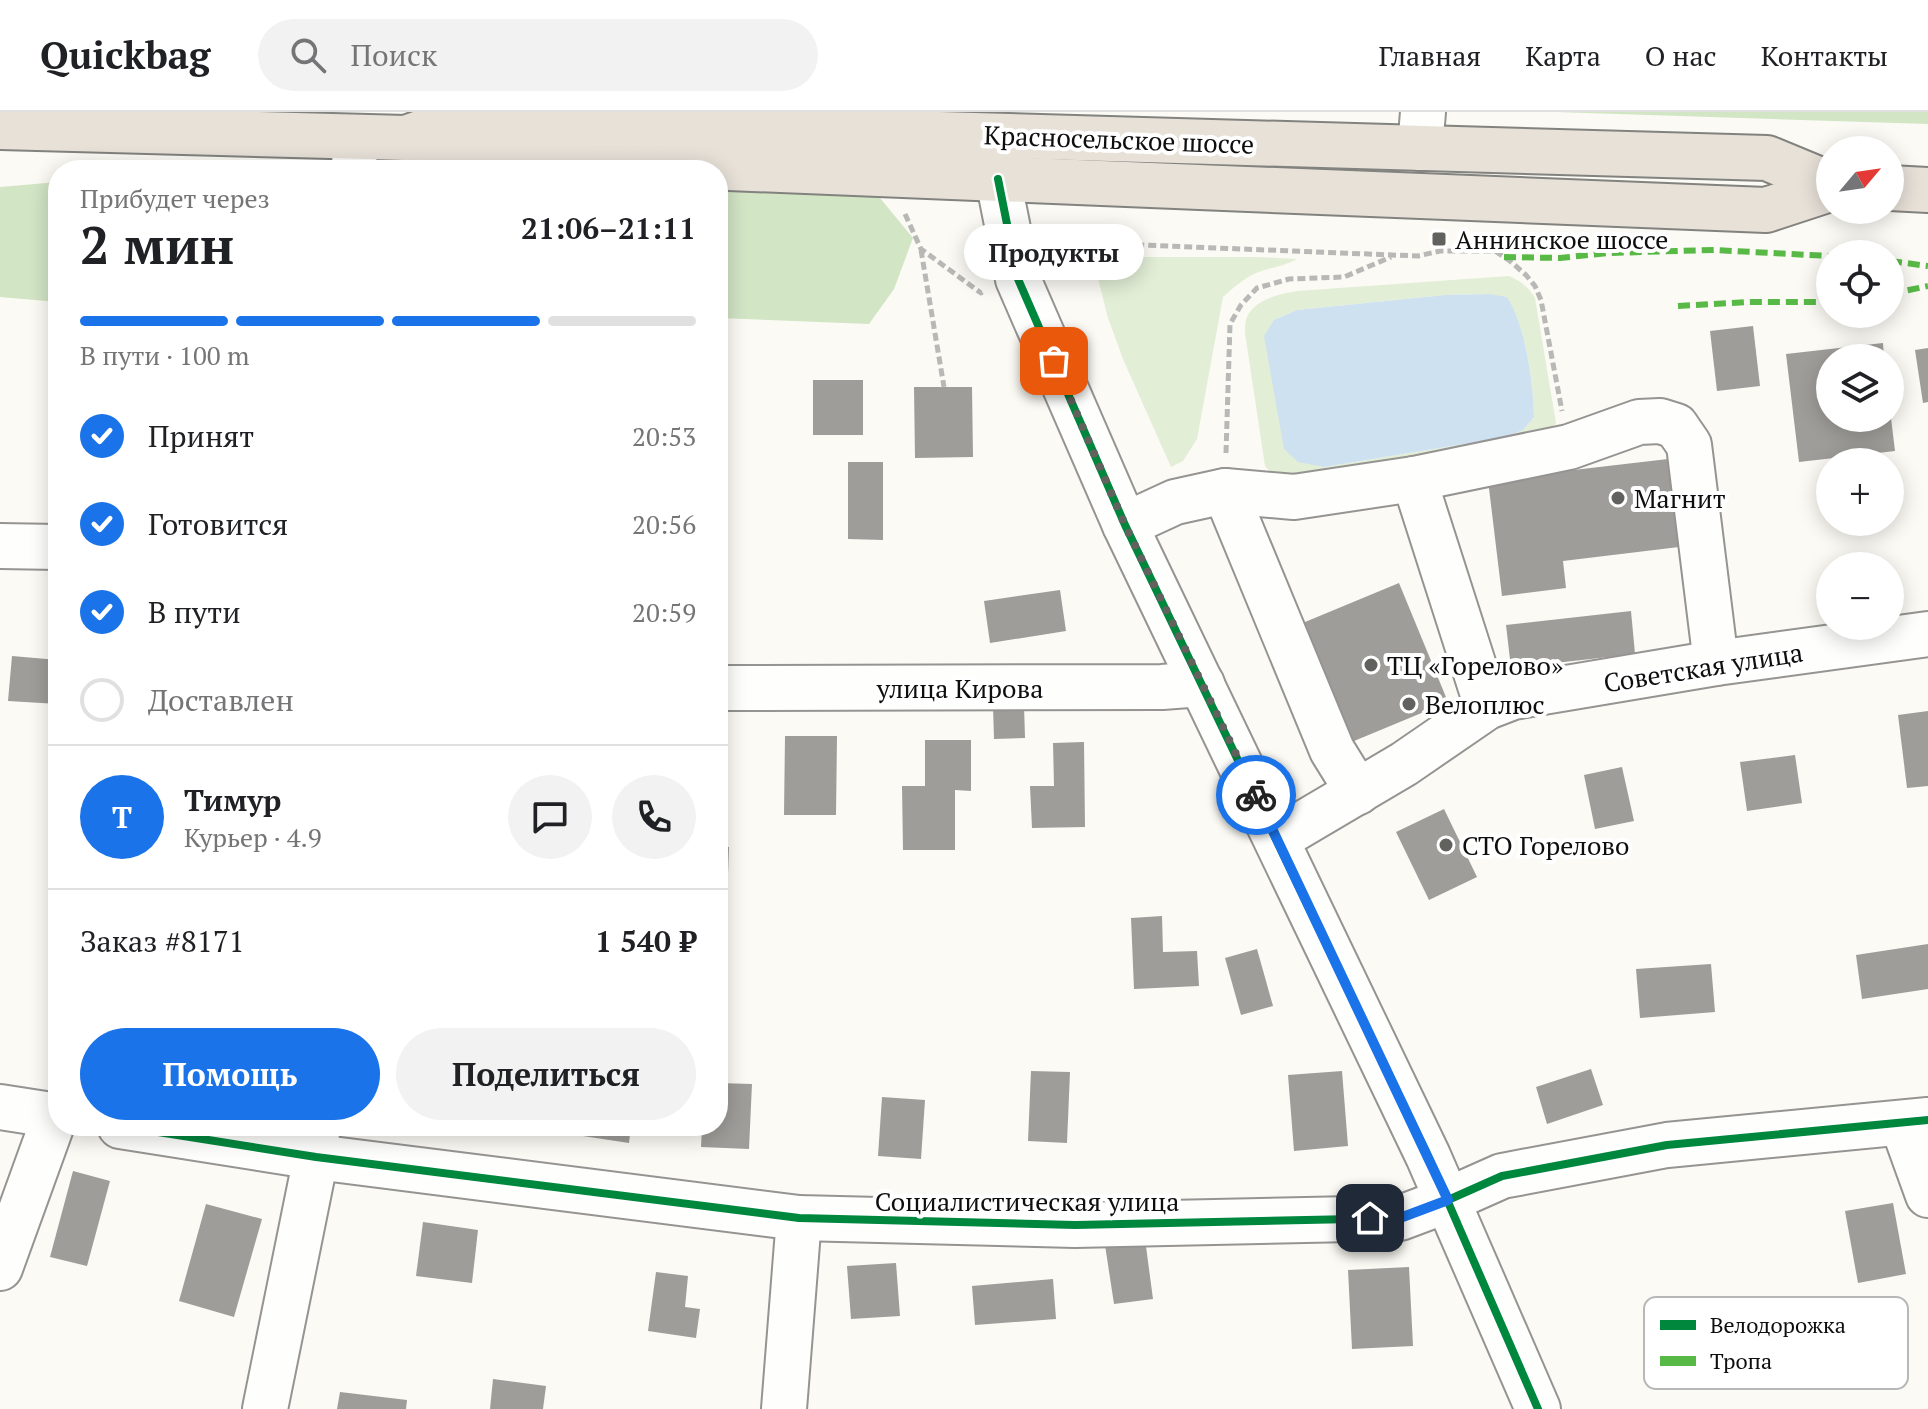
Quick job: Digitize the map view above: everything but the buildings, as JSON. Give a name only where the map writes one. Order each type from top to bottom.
[{"type":"highway","name":"Красносельское шоссе","points":[[0,127],[354,154],[456,120],[1421,130],[1767,158],[1816,180]]},
{"type":"highway","name":"Красносельское шоссе","points":[[406,138],[459,157],[532,160]]},
{"type":"highway","name":"Красносельское шоссе","points":[[728,168],[1766,210],[1816,191]]},
{"type":"highway","points":[[1904,189],[1928,190]]},
{"type":"street","points":[[998,179],[1018,279],[1125,525],[1448,1200],[1538,1409]]},
{"type":"street","points":[[1125,525],[1175,502],[1225,491],[1294,497],[1414,479],[1569,447],[1639,422],[1660,421],[1676,426],[1689,445],[1716,663]]},
{"type":"street","points":[[1414,479],[1487,707]]},
{"type":"street","points":[[1225,491],[1332,750],[1358,792]]},
{"type":"street","points":[[0,546],[48,547]]},
{"type":"street","name":"Советская улица","points":[[1277,839],[1404,764],[1487,707],[1513,697],[1716,663],[1928,634]]},
{"type":"street","name":"улица Кирова","points":[[728,688],[1162,687],[1202,684]]},
{"type":"street","points":[[0,1107],[48,1115]]},
{"type":"street","points":[[1915,1122],[1928,1195]]},
{"type":"street","name":"Социалистическая улица","points":[[251,1136],[316,1141],[799,1218],[1075,1225],[1400,1218],[1502,1176],[1667,1145],[1915,1122]]},
{"type":"street","points":[[0,1268],[49,1136]]},
{"type":"street","points":[[265,1409],[316,1141]]},
{"type":"street","points":[[784,1409],[799,1218]]},
{"type":"path","points":[[900,202],[921,249],[944,387]]},
{"type":"path","points":[[1050,269],[1141,245],[1418,256],[1440,251],[1495,251],[1526,275],[1541,300],[1569,447]]},
{"type":"path","points":[[921,249],[981,293],[993,288]]},
{"type":"path","points":[[1225,491],[1230,324],[1241,305],[1257,288],[1289,279],[1344,277],[1396,255]]},
{"type":"green space","points":[[1556,112],[1928,112],[1928,124]]},
{"type":"green space","points":[[48,183],[48,301],[0,297],[0,187]]},
{"type":"green space","points":[[807,184],[880,198],[913,238],[894,289],[869,324],[728,318],[728,187]]},
{"type":"green space","points":[[1138,257],[1297,259],[1254,274],[1223,297],[1197,439],[1183,461],[1171,467],[1123,359],[1097,275]]},
{"type":"green space","points":[[1513,278],[1535,298],[1556,423],[1544,441],[1288,481],[1274,476],[1265,466],[1245,323],[1249,313],[1260,303],[1297,291]],"holes":[[[1489,294],[1507,298],[1524,339],[1532,388],[1534,417],[1523,430],[1506,437],[1324,467],[1274,320],[1297,310],[1445,295]]]},
{"type":"water","points":[[1489,294],[1507,297],[1524,339],[1534,417],[1523,430],[1506,437],[1324,467],[1298,462],[1284,449],[1264,336],[1274,320],[1297,310],[1445,295]]},
{"type":"marked path","points":[[1504,257],[1560,258],[1608,253],[1714,250],[1816,255]]},
{"type":"marked path","points":[[1904,263],[1928,266]]},
{"type":"marked path","points":[[1904,291],[1928,286]]},
{"type":"marked path","points":[[1678,306],[1816,302]]},
{"type":"cycle path","points":[[998,179],[1018,279],[1125,525],[1428,1156],[1538,1409]]},
{"type":"cycle path","points":[[183,1136],[316,1157],[799,1218],[1075,1225],[1400,1218],[1502,1176],[1667,1145],[1928,1120]]},
{"type":"way so far","points":[[1054,361],[1125,525],[1256,795]]},
{"type":"place","name":"Аннинское шоссе","points":[[1439,239]]},
{"type":"place","name":"Продукты","points":[[1054,361]]},
{"type":"place","name":"Магнит","points":[[1618,498]]},
{"type":"place","name":"ТЦ «Горелово»","points":[[1371,665]]},
{"type":"place","name":"Велоплюс","points":[[1409,704]]},
{"type":"place","name":"СТО Горелово","points":[[1446,845]]},
{"type":"route","points":[[1256,795],[1448,1200],[1400,1218],[1370,1218]]}]
